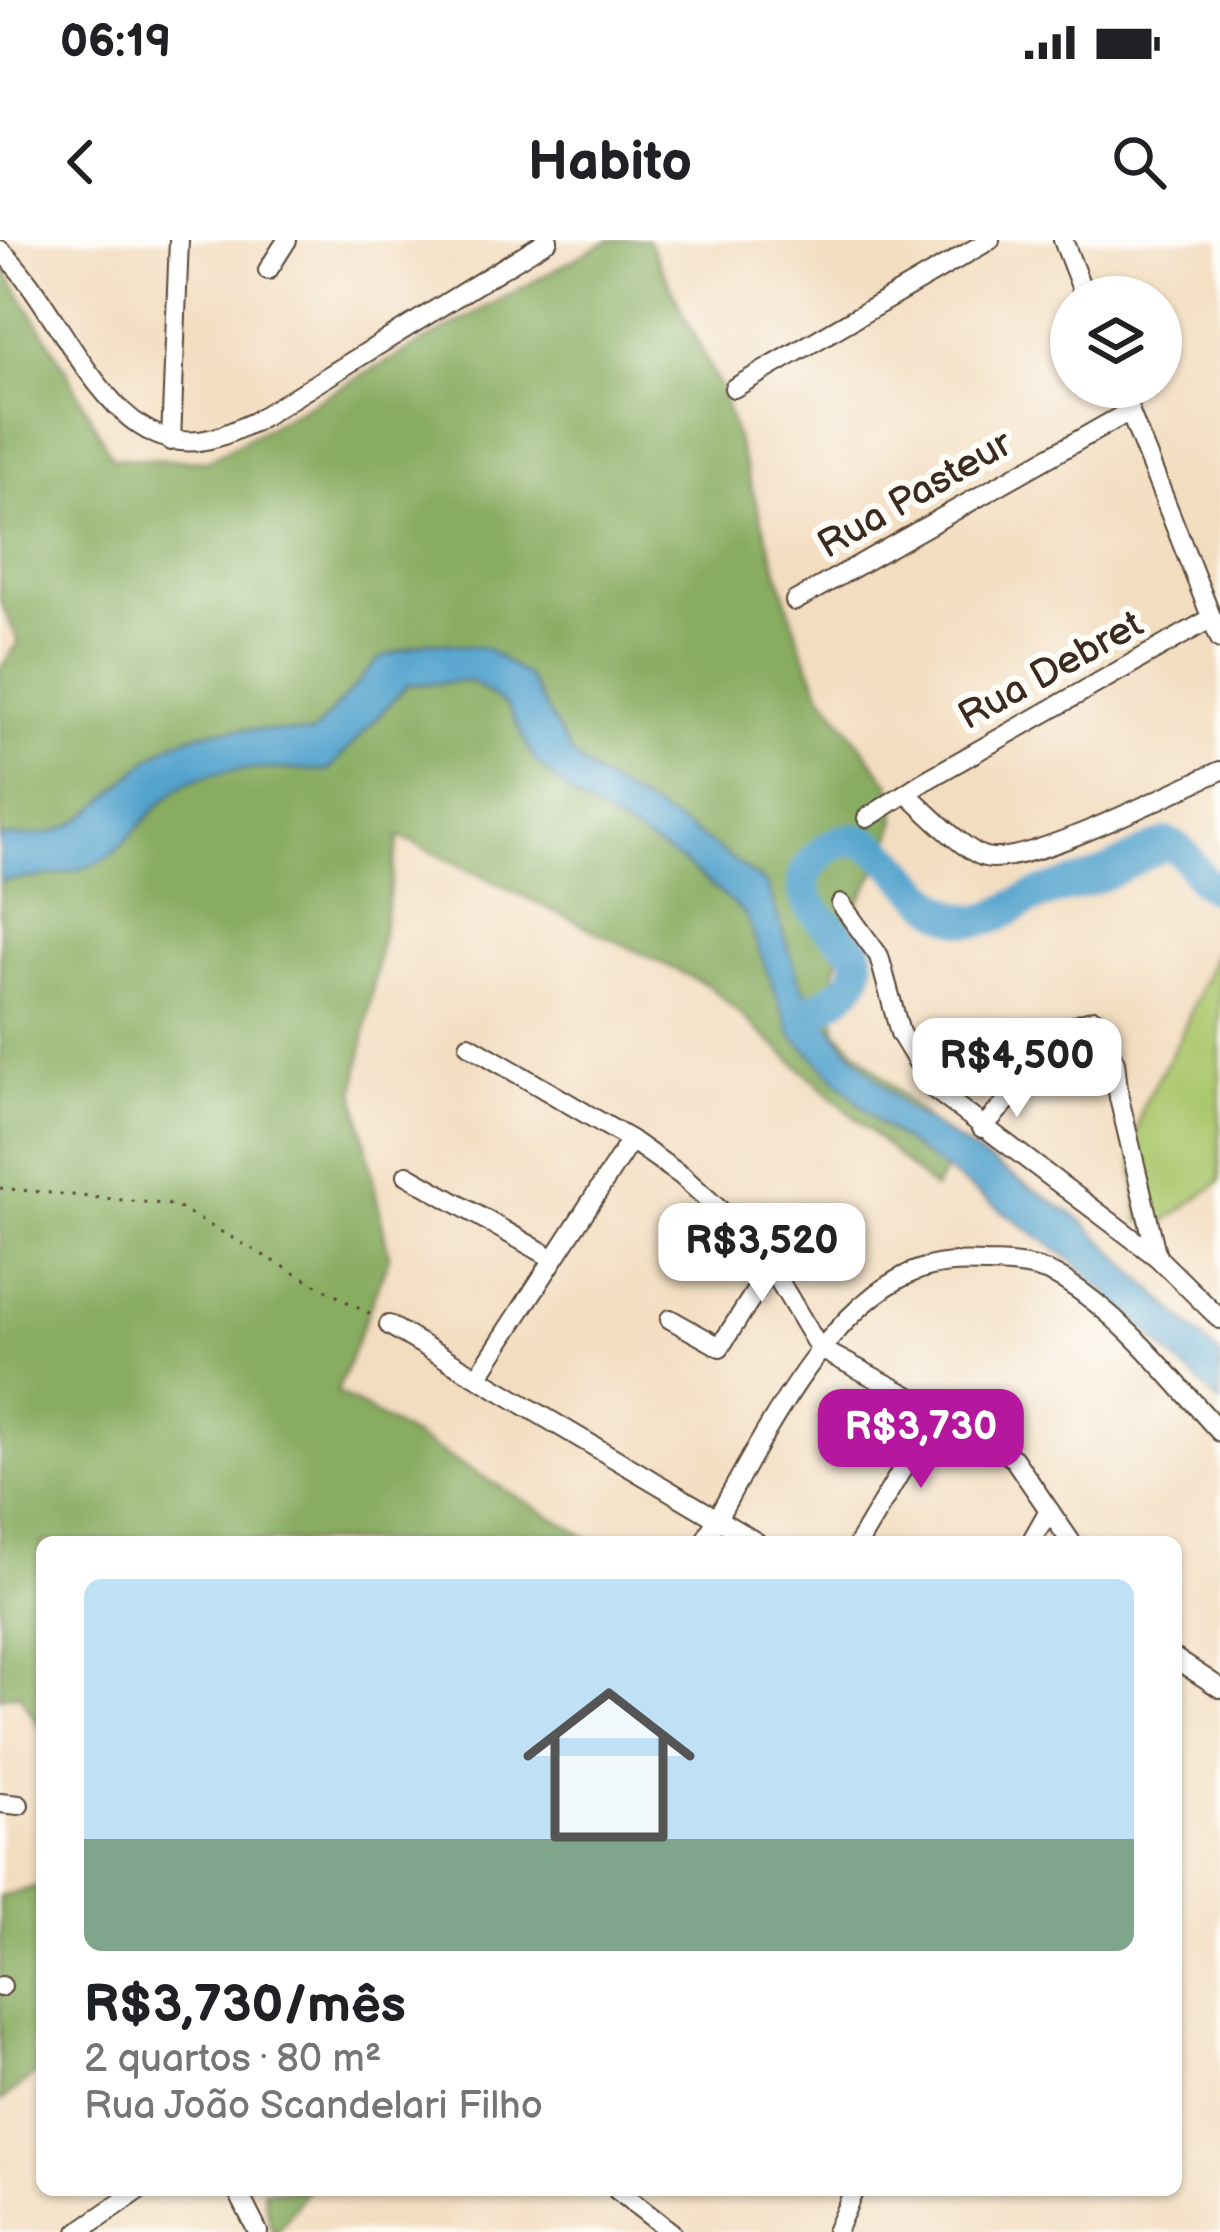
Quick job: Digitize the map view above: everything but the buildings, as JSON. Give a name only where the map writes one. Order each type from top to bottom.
[{"type":"street","points":[[171,441],[178,240]]},
{"type":"street","points":[[268,270],[287,240]]},
{"type":"street","points":[[0,250],[30,280],[101,391],[125,417],[171,441],[207,440],[254,422],[548,240]]},
{"type":"street","points":[[734,388],[990,240]]},
{"type":"street","points":[[1063,240],[1077,276]]},
{"type":"street","points":[[1129,408],[1220,639]]},
{"type":"street","name":"Rua Pasteur","points":[[795,601],[1130,411]]},
{"type":"street","name":"Rua Debret","points":[[867,818],[1212,618]]},
{"type":"street","points":[[914,788],[982,856],[1005,859],[1039,850],[1220,771]]},
{"type":"street","points":[[841,904],[879,956],[900,1033],[934,1089],[1157,1257],[1220,1318]]},
{"type":"street","points":[[982,1128],[1078,1024],[1094,1019],[1115,1062],[1119,1098],[1157,1257]]},
{"type":"street","points":[[469,1045],[632,1140],[710,1200],[771,1267],[819,1348],[978,1432],[1013,1459],[1067,1536]]},
{"type":"street","points":[[479,1375],[632,1140]]},
{"type":"street","points":[[407,1175],[554,1259]]},
{"type":"street","points":[[708,1536],[819,1348],[863,1304],[911,1272],[949,1262],[1016,1263],[1060,1277],[1120,1322],[1220,1432]]},
{"type":"street","points":[[670,1318],[720,1347],[771,1267]]},
{"type":"street","points":[[389,1325],[746,1536]]},
{"type":"street","points":[[864,1536],[936,1412]]},
{"type":"street","points":[[1034,1536],[1049,1510]]},
{"type":"street","points":[[1182,1663],[1220,1688]]},
{"type":"street","points":[[78,2232],[130,2196]]},
{"type":"street","points":[[240,2196],[258,2232]]},
{"type":"street","points":[[625,2196],[671,2232]]},
{"type":"street","points":[[836,2232],[851,2196]]},
{"type":"path","points":[[0,1188],[173,1205],[389,1325]]},
{"type":"green space","points":[[609,240],[648,240],[721,390],[801,646],[820,691],[890,784],[896,819],[888,850],[856,907],[835,970],[832,1001],[837,1031],[958,1150],[934,1189],[709,986],[399,836],[355,1091],[389,1257],[337,1392],[585,1536],[36,1536],[36,1721],[19,1693],[0,1697],[0,669],[19,642],[0,601],[0,262],[60,359],[112,458],[207,461]]},
{"type":"green space","points":[[1220,942],[1220,1182],[1164,1222],[1140,1222],[1132,1151],[1143,1106],[1179,1040]]},
{"type":"green space","points":[[36,1887],[36,2074],[0,2102],[0,1897]]},
{"type":"green space","points":[[264,2196],[303,2196],[278,2232],[272,2232]]},
{"type":"water","points":[[428,642],[486,648],[528,677],[572,755],[597,776],[697,834],[767,885],[801,985],[844,1044],[906,1108],[1080,1219],[1220,1356],[1220,1403],[1074,1262],[880,1124],[792,1035],[745,914],[683,862],[579,801],[535,761],[508,707],[471,681],[407,685],[328,771],[247,770],[199,778],[164,800],[125,842],[90,866],[0,881],[0,837],[42,834],[74,823],[165,748],[198,734],[263,730],[312,734],[380,658]]},
{"type":"waterway","points":[[810,1012],[846,989],[856,973],[857,951],[811,906],[804,880],[824,851],[846,840],[865,842],[883,854],[937,906],[958,918],[989,919],[1168,844],[1183,853],[1204,880],[1220,889]]}]
